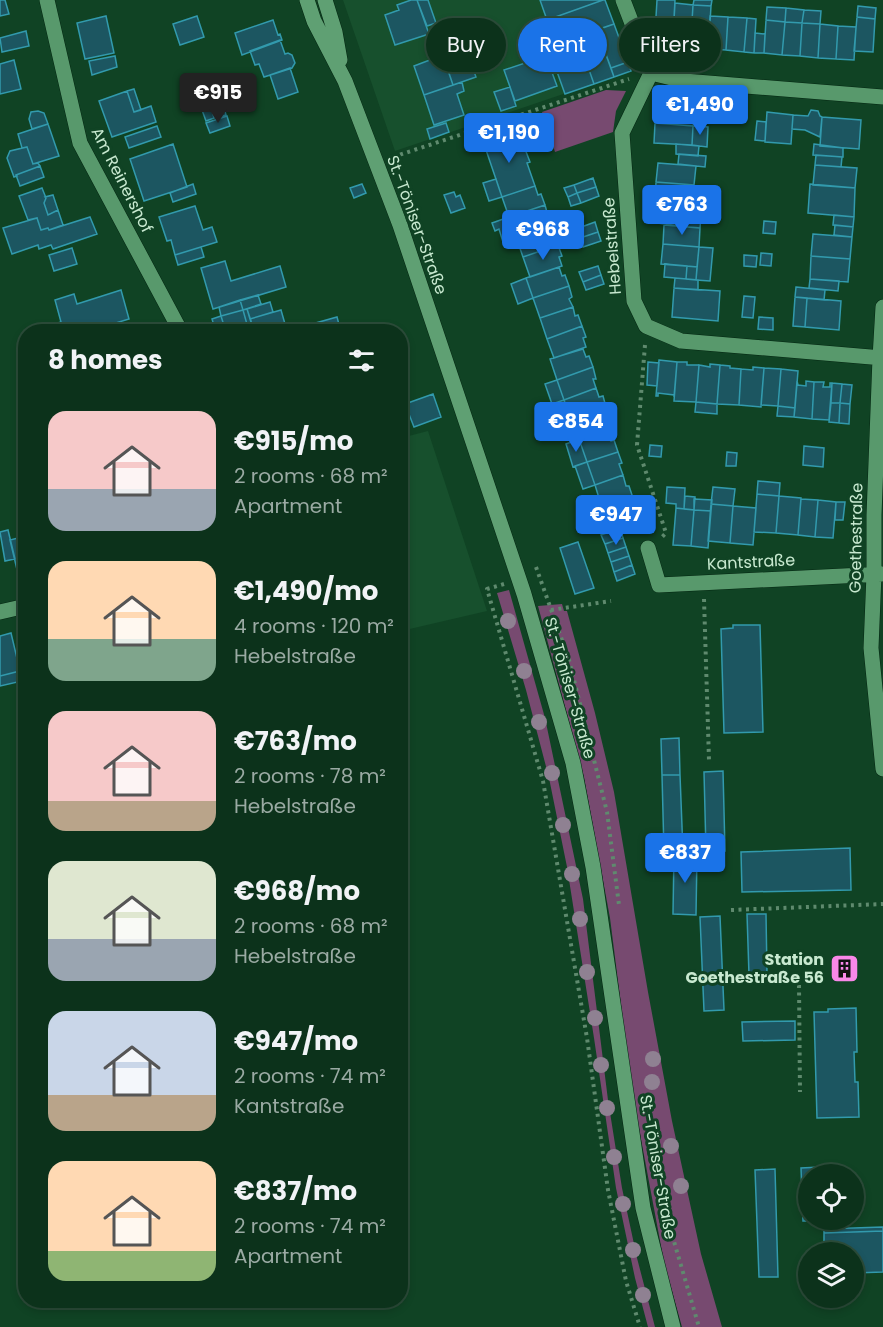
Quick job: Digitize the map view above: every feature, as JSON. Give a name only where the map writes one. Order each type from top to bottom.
[{"type":"main road","name":"St.-Töniser-Straße","points":[[307,0],[314,21],[345,81],[400,225],[520,580],[573,763],[593,867],[643,1208],[673,1327]]},
{"type":"main road","name":"St.-Töniser-Straße","points":[[325,0],[335,32],[345,81]]},
{"type":"street","name":"Am Reinershof","points":[[47,0],[80,143],[177,324]]},
{"type":"street","points":[[623,0],[651,73],[684,81],[883,97]]},
{"type":"street","name":"Hebelstraße","points":[[646,326],[634,302],[622,133],[651,73]]},
{"type":"street","name":"Goethestraße","points":[[883,307],[874,515],[879,574],[871,648],[883,769]]},
{"type":"street","points":[[646,326],[681,341],[881,358]]},
{"type":"street","name":"Kantstraße","points":[[648,548],[659,585],[879,574]]},
{"type":"street","points":[[0,612],[18,608]]},
{"type":"path","points":[[393,157],[651,73]]},
{"type":"path","points":[[646,326],[637,445],[666,533],[648,548]]},
{"type":"path","points":[[520,580],[487,589],[543,781],[587,1038],[608,1190],[626,1281],[640,1327]]},
{"type":"path","points":[[704,582],[709,760]]},
{"type":"path","points":[[551,609],[611,601]]},
{"type":"path","points":[[731,910],[883,904]]},
{"type":"path","points":[[799,985],[800,1092]]},
{"type":"shaded area","points":[[343,0],[605,0],[619,38],[619,72],[628,72],[395,151]]},
{"type":"shaded area","points":[[606,90],[626,91],[616,111],[613,132],[555,152],[542,112]]},
{"type":"shaded area","points":[[428,431],[487,611],[408,629],[408,436]]},
{"type":"shaded area","points":[[509,590],[545,718],[583,899],[608,1100],[622,1188],[655,1327],[648,1327],[616,1188],[567,867],[549,778],[497,593]]},
{"type":"shaded area","points":[[562,604],[564,611],[567,611],[614,792],[672,1121],[701,1254],[722,1327],[682,1327],[664,1262],[632,1091],[610,918],[584,777],[538,606]]},
{"type":"building","points":[[0,0],[5,0],[9,14],[0,16]]},
{"type":"building","points":[[417,0],[426,26],[426,35],[395,45],[385,15],[399,10],[397,5]]},
{"type":"building","points":[[417,0],[428,0],[434,18],[426,18],[426,23]]},
{"type":"building","points":[[540,0],[603,0],[553,18],[546,18]]},
{"type":"building","points":[[605,0],[614,24],[607,26],[607,18],[553,18]]},
{"type":"building","points":[[657,0],[675,0],[674,18],[656,17]]},
{"type":"building","points":[[694,0],[712,0],[711,6],[693,5]]},
{"type":"building","points":[[675,3],[693,5],[692,18],[674,18]]},
{"type":"building","points":[[693,5],[711,6],[710,18],[692,18]]},
{"type":"building","points":[[858,6],[876,8],[875,19],[857,17]]},
{"type":"building","points":[[767,7],[786,8],[785,22],[766,20]]},
{"type":"building","points":[[786,8],[804,10],[802,23],[785,22]]},
{"type":"building","points":[[804,10],[821,11],[820,24],[802,23]]},
{"type":"building","points":[[106,16],[114,53],[85,59],[77,23]]},
{"type":"building","points":[[197,16],[204,37],[180,45],[173,24]]},
{"type":"building","points":[[710,16],[728,17],[726,50],[721,50],[721,18],[710,18]]},
{"type":"building","points":[[728,17],[747,18],[744,52],[726,50]]},
{"type":"building","points":[[857,17],[875,19],[873,52],[854,51]]},
{"type":"building","points":[[747,18],[756,19],[754,53],[744,52]]},
{"type":"building","points":[[273,20],[282,40],[242,55],[235,33]]},
{"type":"building","points":[[766,20],[785,22],[782,55],[764,53]]},
{"type":"building","points":[[785,22],[802,23],[800,56],[782,55]]},
{"type":"building","points":[[802,23],[820,24],[818,58],[800,56]]},
{"type":"building","points":[[614,24],[619,38],[619,65],[611,68],[607,57],[607,26]]},
{"type":"building","points":[[820,24],[838,26],[836,59],[818,58]]},
{"type":"building","points":[[838,26],[856,27],[854,60],[836,59]]},
{"type":"building","points":[[26,31],[29,46],[2,52],[0,38]]},
{"type":"building","points":[[755,33],[765,34],[764,53],[754,53]]},
{"type":"building","points":[[280,40],[285,54],[292,55],[295,63],[292,68],[264,77],[259,64],[255,65],[250,51]]},
{"type":"building","points":[[115,56],[117,67],[92,75],[89,61]]},
{"type":"building","points":[[607,58],[614,77],[594,84],[590,72],[607,72]]},
{"type":"building","points":[[14,60],[21,89],[0,94],[0,64]]},
{"type":"building","points":[[426,61],[426,72],[449,72],[453,85],[424,95],[414,66]]},
{"type":"building","points":[[518,65],[518,72],[552,72],[557,86],[515,101],[505,72],[506,69]]},
{"type":"building","points":[[619,65],[619,72],[628,72],[614,77],[611,68]]},
{"type":"building","points":[[290,68],[298,92],[278,99],[270,75]]},
{"type":"building","points":[[449,72],[474,72],[476,77],[453,85]]},
{"type":"building","points":[[557,72],[590,72],[594,84],[565,94]]},
{"type":"building","points":[[462,82],[464,91],[457,94],[464,115],[434,125],[424,95]]},
{"type":"building","points":[[510,87],[516,106],[501,111],[494,92]]},
{"type":"building","points":[[134,89],[141,110],[134,112],[127,91]]},
{"type":"building","points":[[127,91],[134,112],[151,106],[156,122],[112,137],[99,101]]},
{"type":"building","points":[[223,103],[226,115],[214,118],[211,107]]},
{"type":"building","points":[[657,104],[695,106],[693,126],[655,123]]},
{"type":"building","points":[[211,107],[214,118],[206,121],[202,110]]},
{"type":"building","points":[[811,110],[818,111],[822,117],[820,137],[805,130],[792,129],[793,115],[808,116]]},
{"type":"building","points":[[31,112],[44,113],[48,124],[32,129],[29,119]]},
{"type":"building","points":[[767,112],[793,115],[791,144],[765,142]]},
{"type":"building","points":[[227,116],[230,126],[210,133],[206,123]]},
{"type":"building","points":[[822,117],[861,120],[859,149],[820,146]]},
{"type":"building","points":[[757,121],[766,122],[765,141],[755,140]]},
{"type":"building","points":[[446,123],[449,132],[430,139],[427,129]]},
{"type":"building","points":[[655,123],[693,126],[692,145],[654,143]]},
{"type":"building","points":[[48,124],[59,156],[33,164],[27,147],[22,148],[18,134]]},
{"type":"building","points":[[157,126],[161,137],[129,148],[125,137]]},
{"type":"building","points":[[693,126],[708,127],[707,147],[692,145]]},
{"type":"building","points":[[516,131],[522,150],[525,149],[530,162],[527,163],[535,186],[502,197],[483,141]]},
{"type":"building","points":[[173,144],[187,187],[144,201],[130,159]]},
{"type":"building","points":[[676,144],[699,146],[698,156],[676,154]]},
{"type":"building","points":[[814,144],[843,148],[843,157],[813,155]]},
{"type":"building","points":[[27,147],[33,164],[38,163],[40,166],[14,177],[7,158],[10,151]]},
{"type":"building","points":[[679,154],[706,156],[705,167],[678,164]]},
{"type":"building","points":[[816,155],[842,157],[841,167],[815,165]]},
{"type":"building","points":[[658,163],[696,166],[694,185],[656,182]]},
{"type":"building","points":[[815,165],[857,168],[855,188],[813,185]]},
{"type":"building","points":[[40,166],[44,177],[20,186],[16,175]]},
{"type":"building","points":[[593,178],[596,187],[577,193],[574,185]]},
{"type":"building","points":[[496,179],[502,197],[489,201],[483,183]]},
{"type":"building","points":[[656,182],[694,185],[693,204],[655,201]]},
{"type":"building","points":[[193,184],[196,194],[173,202],[170,193]]},
{"type":"building","points":[[362,184],[366,193],[354,198],[350,188]]},
{"type":"building","points":[[810,184],[855,188],[854,217],[808,213]]},
{"type":"building","points":[[574,185],[577,193],[568,197],[564,188]]},
{"type":"building","points":[[535,186],[545,205],[509,217],[502,197]]},
{"type":"building","points":[[596,187],[599,196],[581,203],[577,193]]},
{"type":"building","points":[[42,188],[48,215],[58,210],[63,225],[49,230],[48,228],[41,230],[37,218],[28,220],[19,196]]},
{"type":"building","points":[[454,192],[456,197],[460,195],[465,208],[451,213],[444,195]]},
{"type":"building","points":[[577,193],[581,203],[571,206],[568,197]]},
{"type":"building","points":[[53,195],[58,210],[48,215],[44,203],[45,197]]},
{"type":"building","points":[[674,203],[702,204],[701,215],[674,212]]},
{"type":"building","points":[[545,205],[548,226],[516,237],[509,217]]},
{"type":"building","points":[[195,206],[203,230],[212,227],[217,242],[175,255],[171,240],[167,241],[159,217]]},
{"type":"building","points":[[659,212],[688,214],[687,227],[658,223]]},
{"type":"building","points":[[688,214],[701,215],[700,228],[687,227]]},
{"type":"building","points":[[834,215],[854,217],[853,227],[833,225]]},
{"type":"building","points":[[90,217],[97,234],[53,249],[51,245],[39,249],[38,245],[12,254],[3,228],[37,218],[41,230],[48,228],[49,230]]},
{"type":"building","points":[[509,217],[516,237],[503,242],[499,229],[495,231],[492,223]]},
{"type":"building","points":[[764,221],[776,222],[775,234],[763,233]]},
{"type":"building","points":[[595,222],[598,232],[580,238],[576,229]]},
{"type":"building","points":[[664,225],[700,228],[699,247],[663,244]]},
{"type":"building","points":[[835,225],[853,227],[852,237],[834,235]]},
{"type":"building","points":[[548,226],[558,245],[523,257],[516,237]]},
{"type":"building","points":[[598,232],[601,241],[583,247],[580,238]]},
{"type":"building","points":[[813,234],[852,237],[850,259],[811,256]]},
{"type":"building","points":[[663,244],[699,247],[697,267],[661,264]]},
{"type":"building","points":[[558,245],[562,256],[559,257],[562,266],[530,277],[523,257]]},
{"type":"building","points":[[201,247],[204,257],[178,265],[175,255]]},
{"type":"building","points":[[699,247],[713,248],[710,281],[696,280]]},
{"type":"building","points":[[72,248],[77,264],[54,271],[49,255]]},
{"type":"building","points":[[761,253],[772,254],[771,266],[760,265]]},
{"type":"building","points":[[744,255],[757,256],[756,267],[744,266]]},
{"type":"building","points":[[811,256],[850,259],[848,282],[810,279]]},
{"type":"building","points":[[225,261],[231,281],[280,266],[286,287],[213,309],[201,268]]},
{"type":"building","points":[[665,264],[687,266],[686,279],[664,277]]},
{"type":"building","points":[[598,266],[601,275],[583,282],[579,272]]},
{"type":"building","points":[[687,266],[697,267],[696,280],[686,279]]},
{"type":"building","points":[[559,267],[569,286],[533,298],[526,278]]},
{"type":"building","points":[[601,275],[604,284],[586,290],[583,282]]},
{"type":"building","points":[[526,278],[533,298],[518,304],[511,284]]},
{"type":"building","points":[[675,278],[698,280],[698,290],[674,288]]},
{"type":"building","points":[[810,279],[839,281],[838,291],[809,288]]},
{"type":"building","points":[[569,286],[572,297],[569,299],[573,307],[540,318],[533,298]]},
{"type":"building","points":[[796,287],[825,290],[824,300],[795,297]]},
{"type":"building","points":[[674,288],[720,291],[718,321],[672,317]]},
{"type":"building","points":[[121,290],[129,319],[112,324],[54,324],[61,322],[55,300],[74,294],[77,304]]},
{"type":"building","points":[[258,295],[261,304],[243,310],[240,300]]},
{"type":"building","points":[[744,296],[755,297],[753,318],[742,317]]},
{"type":"building","points":[[795,297],[807,298],[805,327],[793,326]]},
{"type":"building","points":[[807,298],[841,301],[839,330],[805,327]]},
{"type":"building","points":[[240,300],[243,310],[221,316],[219,307]]},
{"type":"building","points":[[270,302],[273,312],[250,319],[247,309]]},
{"type":"building","points":[[573,307],[575,316],[578,315],[582,326],[547,339],[540,318]]},
{"type":"building","points":[[247,309],[252,324],[247,324],[243,310]]},
{"type":"building","points":[[243,310],[247,324],[224,324],[221,316]]},
{"type":"building","points":[[281,310],[285,324],[252,324],[250,319]]},
{"type":"building","points":[[221,316],[224,324],[214,324],[212,319]]},
{"type":"building","points":[[337,317],[339,324],[312,324]]},
{"type":"building","points":[[759,317],[773,318],[773,330],[758,329]]},
{"type":"building","points":[[582,326],[586,337],[583,338],[586,347],[554,358],[547,339]]},
{"type":"building","points":[[583,349],[586,357],[589,356],[593,367],[557,380],[550,359]]},
{"type":"building","points":[[659,360],[677,362],[674,397],[674,395],[658,393],[656,396]]},
{"type":"building","points":[[648,362],[659,363],[657,386],[647,385]]},
{"type":"building","points":[[677,362],[699,365],[696,402],[674,401]]},
{"type":"building","points":[[710,364],[720,365],[717,404],[696,402],[699,365],[710,367]]},
{"type":"building","points":[[720,365],[741,369],[739,405],[717,404]]},
{"type":"building","points":[[593,367],[596,388],[564,400],[557,380]]},
{"type":"building","points":[[753,367],[764,368],[761,407],[739,405],[741,369],[753,370]]},
{"type":"building","points":[[764,368],[781,369],[778,406],[761,405]]},
{"type":"building","points":[[781,369],[798,371],[795,408],[778,406]]},
{"type":"building","points":[[557,380],[564,400],[552,404],[545,384]]},
{"type":"building","points":[[797,381],[798,385],[806,386],[806,381],[814,382],[812,419],[794,417]]},
{"type":"building","points":[[814,382],[824,382],[823,387],[830,387],[832,383],[829,420],[812,419]]},
{"type":"building","points":[[832,383],[842,384],[840,403],[831,403]]},
{"type":"building","points":[[842,384],[852,385],[850,404],[840,403]]},
{"type":"building","points":[[596,388],[599,397],[603,396],[606,407],[571,420],[564,400]]},
{"type":"building","points":[[433,394],[441,417],[414,427],[408,412],[408,403]]},
{"type":"building","points":[[564,400],[571,420],[559,424],[552,404]]},
{"type":"building","points":[[696,402],[717,404],[717,414],[695,412]]},
{"type":"building","points":[[831,403],[840,403],[839,423],[829,422]]},
{"type":"building","points":[[840,403],[850,404],[849,424],[839,423]]},
{"type":"building","points":[[778,406],[795,408],[794,417],[777,416]]},
{"type":"building","points":[[606,407],[610,429],[578,440],[571,420]]},
{"type":"building","points":[[607,430],[618,452],[587,462],[579,439]]},
{"type":"building","points":[[579,439],[587,462],[573,467],[566,444]]},
{"type":"building","points":[[650,445],[662,446],[661,457],[649,456]]},
{"type":"building","points":[[804,446],[824,448],[823,467],[803,465]]},
{"type":"building","points":[[618,452],[623,475],[595,485],[587,462]]},
{"type":"building","points":[[727,452],[737,453],[736,466],[726,466]]},
{"type":"building","points":[[587,462],[595,485],[583,489],[575,466]]},
{"type":"building","points":[[623,475],[633,498],[602,508],[595,485]]},
{"type":"building","points":[[758,481],[780,483],[779,496],[757,494]]},
{"type":"building","points":[[667,487],[685,488],[684,509],[676,508],[676,504],[666,503]]},
{"type":"building","points":[[713,487],[735,489],[733,506],[711,504]]},
{"type":"building","points":[[757,494],[779,496],[776,533],[754,532]]},
{"type":"building","points":[[685,496],[695,497],[694,510],[684,509]]},
{"type":"building","points":[[779,496],[801,498],[798,535],[776,533]]},
{"type":"building","points":[[633,498],[639,522],[610,531],[602,508]]},
{"type":"building","points":[[694,499],[712,500],[711,511],[694,510]]},
{"type":"building","points":[[801,499],[818,500],[815,537],[798,535]]},
{"type":"building","points":[[818,500],[836,502],[833,538],[815,537]]},
{"type":"building","points":[[836,502],[845,502],[843,520],[835,520]]},
{"type":"building","points":[[711,504],[733,506],[730,543],[708,541]]},
{"type":"building","points":[[733,506],[756,508],[753,545],[730,543]]},
{"type":"building","points":[[676,508],[694,510],[691,546],[673,545]]},
{"type":"building","points":[[694,510],[711,511],[708,548],[691,546]]},
{"type":"building","points":[[620,528],[623,538],[605,544],[601,535]]},
{"type":"building","points":[[8,530],[15,559],[5,561],[0,532]]},
{"type":"building","points":[[18,538],[18,574],[10,540]]},
{"type":"building","points":[[623,538],[626,547],[608,553],[605,544]]},
{"type":"building","points":[[578,542],[594,588],[575,594],[560,548]]},
{"type":"building","points":[[626,547],[629,556],[611,562],[608,553]]},
{"type":"building","points":[[629,556],[632,565],[614,572],[611,562]]},
{"type":"building","points":[[632,565],[635,574],[617,581],[614,572]]},
{"type":"building","points":[[733,625],[760,625],[763,732],[724,733],[721,629],[733,628]]},
{"type":"building","points":[[11,633],[18,672],[0,676],[0,636]]},
{"type":"building","points":[[18,672],[18,682],[0,686],[0,676]]},
{"type":"building","points":[[679,738],[680,775],[662,775],[661,739]]},
{"type":"building","points":[[723,771],[725,851],[706,851],[704,772]]},
{"type":"building","points":[[662,775],[680,775],[683,852],[664,852]]},
{"type":"building","points":[[850,848],[851,890],[742,892],[741,852]]},
{"type":"building","points":[[674,853],[697,854],[696,915],[673,914]]},
{"type":"building","points":[[747,914],[766,914],[767,974],[749,975]]},
{"type":"building","points":[[720,916],[724,1010],[704,1011],[700,917]]},
{"type":"building","name":"Station Goethestraße 56","points":[[839,963],[851,963],[852,972],[839,973]]},
{"type":"building","points":[[856,1008],[857,1052],[854,1052],[859,1117],[817,1118],[814,1012]]},
{"type":"building","points":[[795,1021],[795,1040],[743,1041],[742,1022]]},
{"type":"building","points":[[775,1169],[778,1277],[759,1277],[755,1170]]},
{"type":"building","points":[[883,1227],[883,1231],[824,1233],[824,1230],[864,1230],[864,1228]]},
{"type":"building","points":[[883,1231],[883,1272],[864,1273],[864,1242],[824,1242],[824,1233]]},
{"type":"place","name":"Station Goethestraße 56","points":[[845,968]]}]
